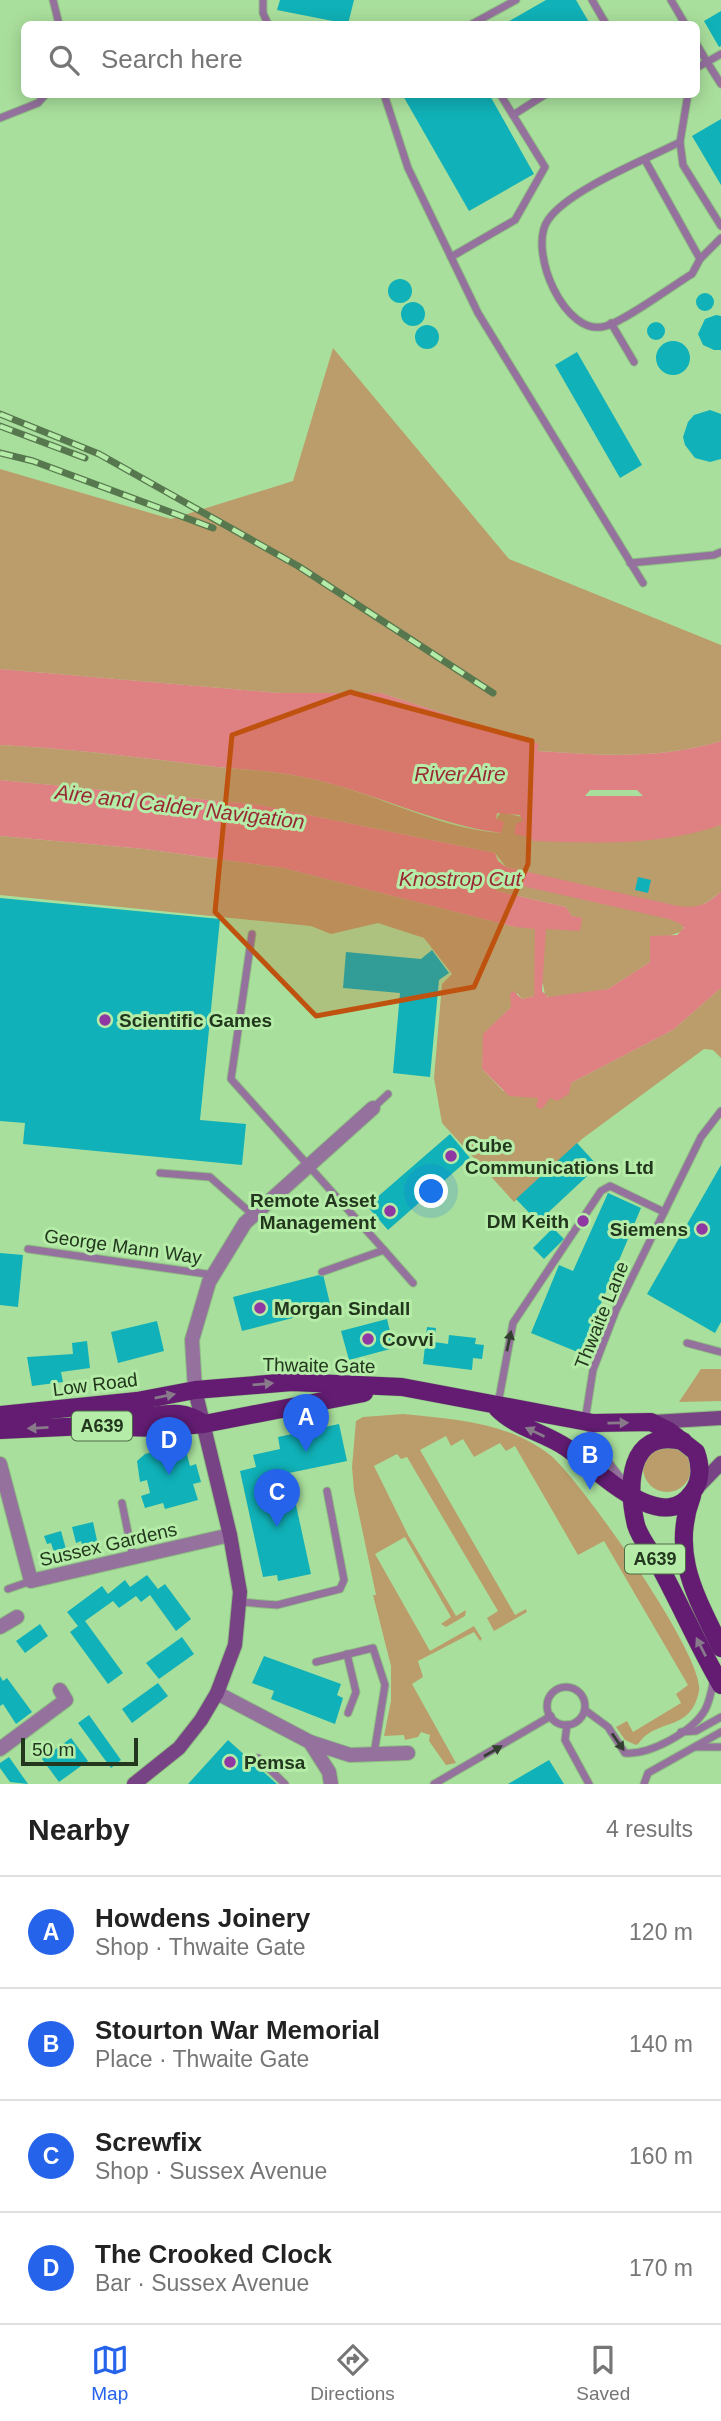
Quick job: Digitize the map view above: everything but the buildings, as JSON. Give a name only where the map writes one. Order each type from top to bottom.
[{"type":"main road","name":"Thwaite Gate","points":[[195,1390],[292,1382],[401,1388],[498,1408],[509,1406],[585,1421],[651,1422],[670,1438]]},
{"type":"main road","name":"Thwaite Gate","points":[[204,1424],[401,1388]]},
{"type":"main road","name":"Low Road","points":[[0,1415],[88,1407],[195,1390]]},
{"type":"main road","name":"A639","points":[[88,1407],[128,1417],[179,1413],[191,1415],[204,1424]]},
{"type":"main road","name":"Thwaite Gate","points":[[498,1408],[508,1420],[566,1447],[610,1482],[634,1494]]},
{"type":"main road","name":"Low Road","points":[[0,1430],[86,1426],[160,1428],[204,1424]]},
{"type":"main road","points":[[670,1438],[696,1452],[700,1464],[695,1490],[677,1506],[653,1508],[634,1494],[630,1478],[645,1446],[670,1438]]},
{"type":"main road","name":"A639","points":[[695,1490],[684,1518],[681,1542],[691,1586],[721,1648]]},
{"type":"main road","name":"A639","points":[[634,1494],[636,1526],[718,1680]]},
{"type":"street","points":[[134,1784],[179,1748],[201,1720],[217,1693],[235,1645],[239,1602],[230,1535],[195,1390],[192,1340],[209,1282],[245,1223],[373,1108]]},
{"type":"street","points":[[651,1422],[721,1418]]},
{"type":"street","points":[[670,1438],[687,1421]]},
{"type":"street","name":"Sussex Gardens","points":[[0,1464],[31,1581],[230,1535]]},
{"type":"street","points":[[695,1490],[721,1464]]},
{"type":"street","points":[[0,1627],[17,1617]]},
{"type":"street","points":[[0,1749],[66,1700],[60,1690]]},
{"type":"street","points":[[217,1693],[310,1742],[350,1755],[408,1753]]},
{"type":"street","points":[[310,1742],[329,1772],[331,1784]]},
{"type":"lane","points":[[53,0],[58,21]]},
{"type":"lane","points":[[264,0],[263,13],[267,21]]},
{"type":"lane","points":[[478,21],[516,0]]},
{"type":"lane","points":[[592,0],[604,21]]},
{"type":"lane","points":[[671,0],[683,21]]},
{"type":"lane","points":[[700,50],[721,84]]},
{"type":"lane","points":[[700,66],[721,54]]},
{"type":"lane","points":[[0,118],[38,103],[42,98]]},
{"type":"lane","points":[[385,98],[408,168],[478,313],[643,583]]},
{"type":"lane","points":[[451,257],[515,220],[545,167],[502,98]]},
{"type":"lane","points":[[513,115],[540,98]]},
{"type":"lane","points":[[687,98],[680,142],[683,165],[721,226]]},
{"type":"lane","points":[[680,142],[571,198],[547,220],[540,246],[545,270],[569,315],[587,327],[611,323],[692,274],[700,259],[721,238]]},
{"type":"lane","points":[[645,160],[700,259]]},
{"type":"lane","points":[[611,323],[634,362]]},
{"type":"lane","points":[[631,563],[714,555],[721,552]]},
{"type":"lane","points":[[252,934],[231,1079],[413,1283]]},
{"type":"lane","points":[[373,1108],[388,1094]]},
{"type":"lane","name":"Thwaite Lane","points":[[585,1421],[596,1359],[701,1137],[721,1111]]},
{"type":"lane","points":[[160,1173],[210,1177],[253,1216]]},
{"type":"lane","points":[[498,1408],[513,1323],[601,1191],[610,1186],[664,1212]]},
{"type":"lane","name":"George Mann Way","points":[[28,1249],[214,1275]]},
{"type":"lane","points":[[322,1272],[384,1250]]},
{"type":"lane","points":[[687,1343],[721,1352]]},
{"type":"lane","points":[[585,1421],[610,1464],[634,1494]]},
{"type":"lane","points":[[239,1602],[277,1605],[340,1589],[344,1580],[327,1491]]},
{"type":"lane","points":[[122,1503],[133,1558]]},
{"type":"lane","points":[[8,1589],[31,1581]]},
{"type":"lane","points":[[316,1662],[373,1648],[385,1685],[374,1755]]},
{"type":"lane","points":[[347,1654],[356,1692],[348,1713]]},
{"type":"lane","points":[[551,1716],[548,1700],[553,1692],[563,1687],[581,1693],[585,1710],[608,1727],[625,1753],[637,1754],[680,1732],[704,1711],[718,1680]]},
{"type":"lane","points":[[567,1725],[579,1720],[585,1710]]},
{"type":"lane","points":[[551,1716],[567,1725]]},
{"type":"lane","points":[[434,1784],[551,1716]]},
{"type":"lane","points":[[680,1732],[696,1731],[721,1717]]},
{"type":"lane","points":[[567,1725],[565,1740],[589,1784]]},
{"type":"lane","points":[[644,1784],[648,1773],[721,1732]]},
{"type":"lane","points":[[695,1747],[721,1747]]},
{"type":"lane","points":[[258,1758],[285,1784]]},
{"type":"highlighted area","points":[[350,692],[532,741],[528,864],[474,987],[316,1016],[215,912],[232,735]]},
{"type":"shaded area","points":[[333,348],[509,559],[721,645],[721,741],[652,754],[607,755],[537,751],[538,744],[381,693],[280,693],[0,669],[0,469],[171,519],[293,481]]},
{"type":"shaded area","points":[[0,745],[274,772],[356,791],[451,824],[501,833],[496,819],[501,812],[522,817],[523,821],[514,834],[690,833],[721,825],[721,891],[679,922],[683,925],[683,931],[666,937],[650,936],[650,962],[608,989],[553,999],[545,995],[543,984],[535,984],[534,996],[522,999],[517,993],[511,1007],[484,1034],[482,1069],[503,1091],[550,1098],[571,1083],[673,1030],[721,988],[721,1058],[713,1050],[704,1049],[582,1139],[514,1202],[442,1123],[434,1078],[442,984],[452,974],[424,938],[378,923],[331,934],[311,926],[0,895],[0,836],[144,849],[283,868],[515,927],[554,928],[572,916],[566,907],[497,891],[494,886],[497,882],[524,871],[506,867],[495,853],[260,805],[0,780]]},
{"type":"shaded area","points":[[701,1369],[721,1369],[721,1401],[679,1402]]},
{"type":"shaded area","points":[[403,1414],[461,1420],[498,1429],[534,1444],[550,1455],[587,1497],[612,1532],[663,1608],[683,1644],[696,1672],[699,1691],[690,1712],[650,1733],[636,1745],[625,1740],[616,1727],[627,1721],[633,1732],[681,1703],[676,1694],[688,1685],[604,1541],[578,1555],[515,1446],[506,1451],[500,1443],[474,1457],[463,1439],[451,1446],[446,1436],[420,1450],[515,1615],[526,1609],[527,1612],[494,1631],[487,1618],[498,1611],[407,1457],[401,1459],[397,1454],[374,1466],[408,1535],[456,1616],[466,1610],[465,1616],[446,1627],[441,1624],[451,1617],[405,1537],[375,1554],[430,1651],[474,1626],[482,1639],[480,1641],[474,1632],[418,1661],[423,1677],[412,1684],[456,1763],[446,1765],[429,1741],[430,1735],[421,1732],[418,1737],[405,1740],[404,1735],[384,1736],[391,1701],[391,1666],[373,1595],[376,1595],[354,1491],[352,1467],[356,1421],[363,1417]]},
{"type":"shaded area","points":[[667,1444],[684,1451],[691,1468],[684,1485],[667,1492],[650,1485],[643,1468],[650,1451]]},
{"type":"water","name":"River Aire","points":[[0,669],[280,693],[381,693],[539,744],[537,751],[607,755],[652,754],[721,741],[721,825],[652,840],[533,841],[532,838],[514,834],[516,824],[523,821],[520,815],[497,813],[496,819],[504,822],[501,833],[452,823],[332,784],[274,772],[0,745]],"holes":[[[590,790],[637,790],[643,796],[585,796]]]},
{"type":"water","points":[[0,780],[260,805],[495,853],[498,861],[506,867],[681,906],[705,904],[721,891],[721,988],[673,1030],[571,1083],[569,1094],[557,1101],[550,1098],[542,1109],[536,1107],[538,1098],[509,1096],[482,1069],[483,1034],[511,1007],[510,994],[513,991],[522,999],[534,996],[535,929],[515,927],[283,868],[144,849],[0,836]],"holes":[[[500,881],[669,919],[684,928],[677,935],[650,936],[650,962],[608,989],[548,997],[542,991],[546,929],[580,931],[582,918],[572,916],[566,907],[497,891],[495,884]]]},
{"type":"railway","points":[[0,414],[99,454],[298,566],[493,693]]},
{"type":"railway","points":[[0,426],[85,458]]},
{"type":"railway","points":[[0,453],[33,461],[213,528]]},
{"type":"place","name":"Scientific Games","points":[[105,1020]]},
{"type":"place","name":"Cube Communications Ltd","points":[[451,1156]]},
{"type":"place","name":"Remote Asset Management","points":[[390,1211]]},
{"type":"place","name":"DM Keith","points":[[583,1221]]},
{"type":"place","name":"Siemens","points":[[702,1229]]},
{"type":"place","name":"Morgan Sindall","points":[[260,1308]]},
{"type":"place","name":"Covvi","points":[[368,1339]]},
{"type":"place","name":"Howdens Joinery","points":[[306,1452]]},
{"type":"place","name":"The Crooked Clock","points":[[169,1475]]},
{"type":"place","name":"Stourton War Memorial","points":[[590,1490]]},
{"type":"place","name":"Screwfix","points":[[277,1527]]},
{"type":"place","name":"Pemsa","points":[[230,1762]]},
{"type":"water label","name":"Aire and Calder Navigation","points":[[180,807]]},
{"type":"water label","name":"Knostrop Cut","points":[[460,879]]}]
